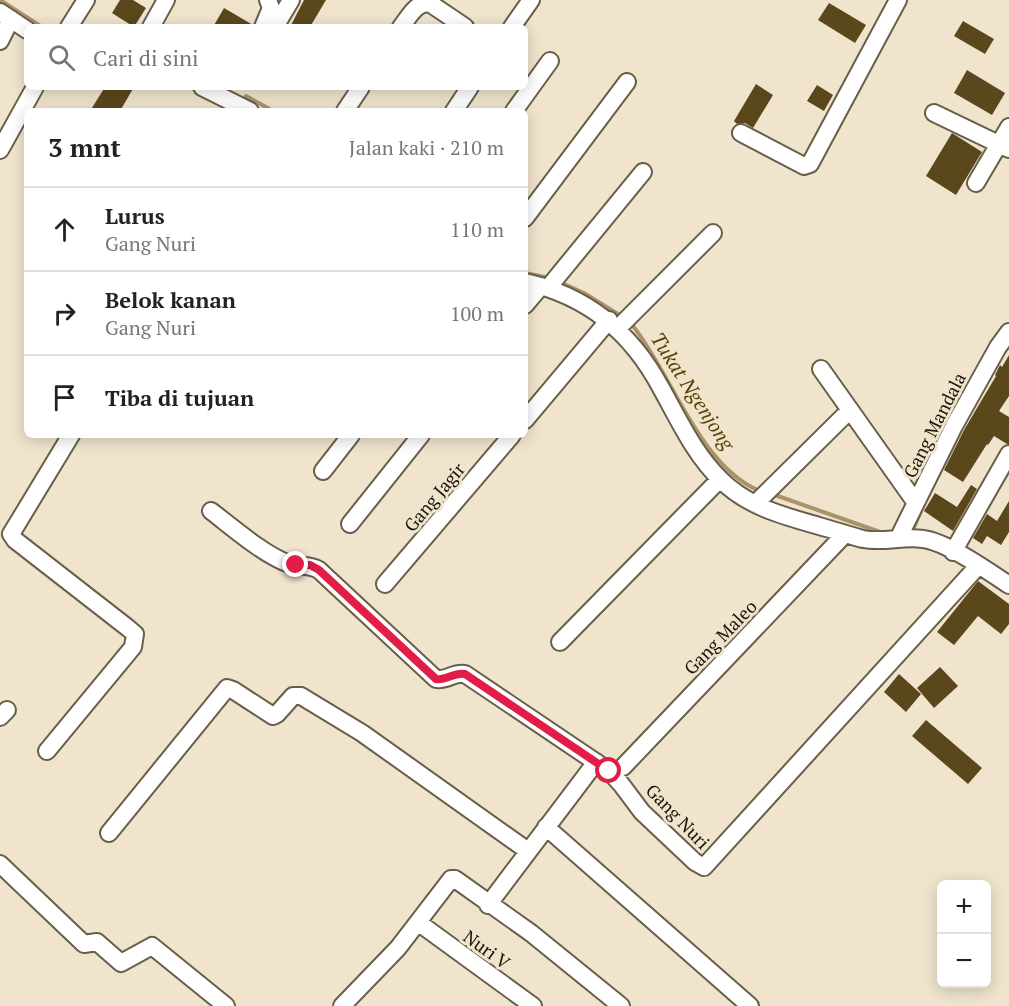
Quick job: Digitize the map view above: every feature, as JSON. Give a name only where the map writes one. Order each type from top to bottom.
[{"type":"street","points":[[71,24],[86,0]]},
{"type":"street","points":[[153,24],[166,0]]},
{"type":"street","points":[[263,24],[271,8],[268,0]]},
{"type":"street","points":[[277,24],[291,0]]},
{"type":"street","points":[[514,24],[531,0]]},
{"type":"street","points":[[741,133],[804,166],[810,164],[898,0]]},
{"type":"street","points":[[403,24],[418,5],[425,2],[461,24]]},
{"type":"street","points":[[0,41],[5,15],[24,28]]},
{"type":"street","points":[[530,77],[550,61]]},
{"type":"street","points":[[528,214],[627,82]]},
{"type":"street","points":[[0,150],[33,90]]},
{"type":"street","points":[[347,108],[359,90]]},
{"type":"street","points":[[456,108],[468,90]]},
{"type":"street","points":[[515,108],[524,90]]},
{"type":"street","points":[[230,93],[247,108]]},
{"type":"street","points":[[934,113],[1004,146]]},
{"type":"street","points":[[976,183],[1004,146],[1009,127]]},
{"type":"street","points":[[528,300],[538,285],[643,172]]},
{"type":"street","points":[[528,406],[610,322],[713,233]]},
{"type":"street","points":[[538,285],[610,322],[650,368],[689,439],[720,479],[739,495],[754,504],[788,517],[875,542],[926,539],[1009,585]]},
{"type":"street","points":[[528,417],[610,322]]},
{"type":"street","name":"Gang Mandala","points":[[898,539],[960,416],[998,347],[1009,332]]},
{"type":"street","points":[[821,369],[916,503]]},
{"type":"street","points":[[754,504],[850,410]]},
{"type":"street","points":[[47,751],[133,647],[135,641],[135,634],[15,540],[11,534],[69,438]]},
{"type":"street","points":[[323,471],[349,438]]},
{"type":"street","points":[[350,524],[419,438]]},
{"type":"street","name":"Gang Jagir","points":[[479,463],[500,438]]},
{"type":"street","name":"Gang Jagir","points":[[385,584],[509,438]]},
{"type":"street","points":[[953,552],[1009,453]]},
{"type":"street","points":[[560,642],[720,479]]},
{"type":"street","name":"Gang Nuri","points":[[211,511],[285,563],[310,565],[319,570],[436,679],[441,680],[459,673],[465,674],[596,762],[621,784],[642,812],[700,866],[705,866],[978,566]]},
{"type":"street","name":"Gang Maleo","points":[[623,767],[844,534]]},
{"type":"street","points":[[109,832],[227,688],[273,716],[293,696],[301,696],[362,733],[528,851]]},
{"type":"street","points":[[489,904],[596,762]]},
{"type":"street","points":[[546,827],[750,1006]]},
{"type":"street","points":[[0,864],[84,944],[98,942],[121,963],[152,946],[226,1006]]},
{"type":"street","points":[[342,1006],[398,948],[451,879],[455,879],[531,933],[621,1006]]},
{"type":"street","name":"Nuri V","points":[[419,923],[533,1006]]},
{"type":"building","points":[[120,0],[133,0],[146,8],[136,24],[129,24],[112,13]]},
{"type":"building","points":[[304,0],[326,0],[312,24],[292,24]]},
{"type":"building","points":[[829,3],[866,25],[855,43],[818,20]]},
{"type":"building","points":[[224,8],[251,24],[215,24]]},
{"type":"building","points":[[963,21],[994,39],[985,54],[954,36]]},
{"type":"building","points":[[967,70],[1005,93],[992,115],[954,93]]},
{"type":"building","points":[[756,84],[773,95],[753,128],[745,123],[737,124],[734,121]]},
{"type":"building","points":[[817,85],[833,95],[824,111],[807,101]]},
{"type":"building","points":[[103,90],[132,90],[122,108],[92,108]]},
{"type":"building","points":[[952,133],[982,152],[956,195],[926,176]]},
{"type":"building","points":[[1009,355],[1009,396],[999,411],[1009,417],[1009,444],[994,436],[963,482],[944,470],[1000,365],[1002,367]]},
{"type":"building","points":[[971,485],[977,489],[953,531],[924,511],[935,493],[957,507]]},
{"type":"building","points":[[1009,501],[1009,532],[1001,545],[987,536],[982,544],[973,538],[987,514],[997,521]]},
{"type":"building","points":[[978,581],[1009,604],[1009,624],[1001,634],[978,616],[954,645],[937,632]]},
{"type":"building","points":[[940,667],[958,686],[934,708],[917,688]]},
{"type":"building","points":[[899,674],[921,694],[906,712],[884,692]]},
{"type":"building","points":[[926,720],[982,768],[968,784],[912,736]]},
{"type":"waterway","name":"Tukat Ngenjong","points":[[0,0],[37,24]]},
{"type":"waterway","name":"Tukat Ngenjong","points":[[246,96],[268,108]]},
{"type":"waterway","name":"Tukat Ngenjong","points":[[528,274],[550,278]]},
{"type":"waterway","name":"Tukat Ngenjong","points":[[564,284],[584,293],[621,316]]},
{"type":"waterway","name":"Tukat Ngenjong","points":[[633,326],[689,418],[720,462],[739,479],[760,491]]},
{"type":"waterway","name":"Tukat Ngenjong","points":[[775,495],[883,533]]},
{"type":"waterway","points":[[909,532],[912,532],[921,511]]},
{"type":"route","points":[[296,565],[310,565],[319,570],[436,679],[441,680],[459,673],[465,674],[609,771]]}]
